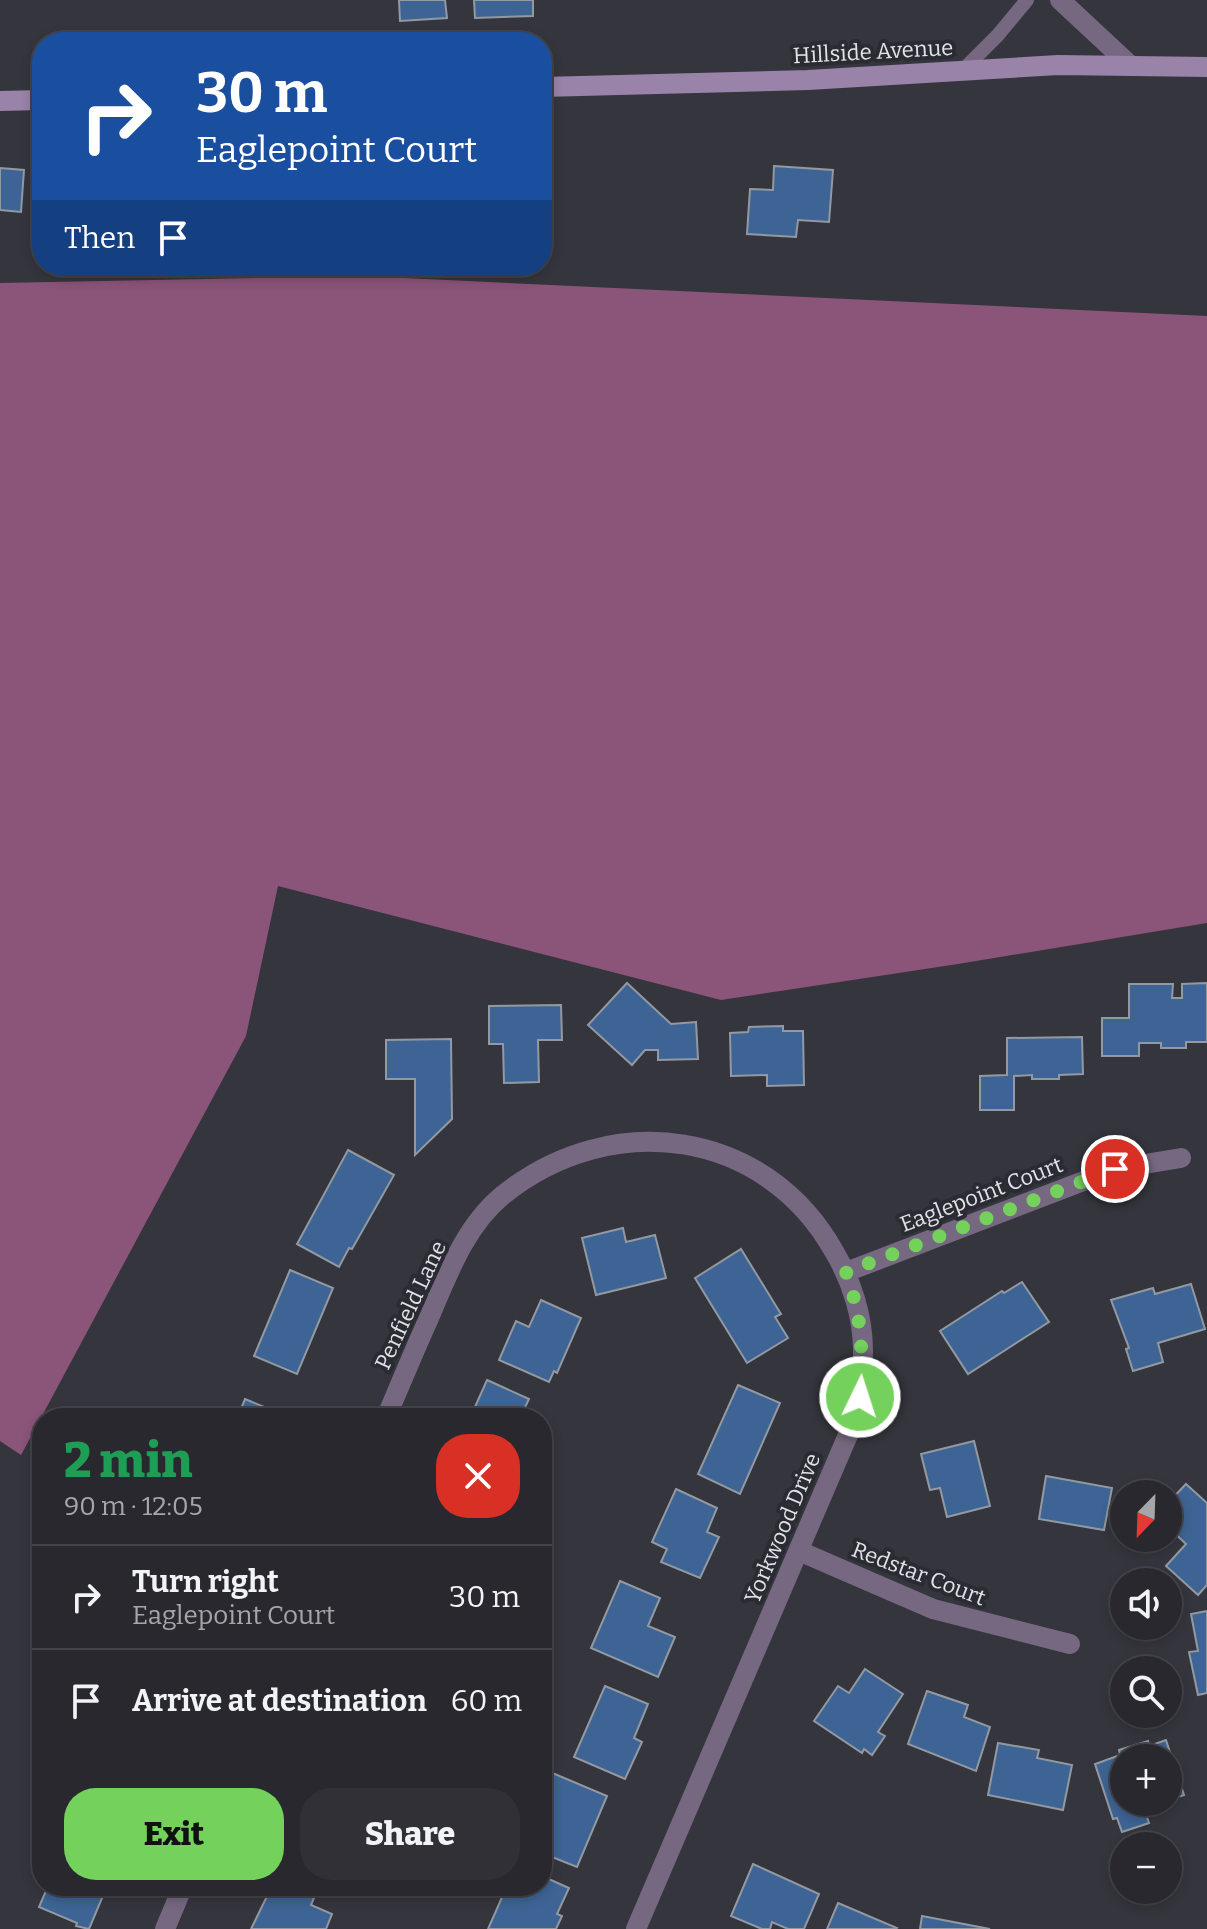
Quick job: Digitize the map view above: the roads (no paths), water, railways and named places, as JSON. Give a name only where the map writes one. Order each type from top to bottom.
[{"type":"street","points":[[1060,0],[1131,66]]},
{"type":"street","name":"Hillside Avenue","points":[[552,87],[808,80],[1058,65],[1207,67]]},
{"type":"street","points":[[0,101],[32,100]]},
{"type":"street","name":"Penfield Lane","points":[[390,1408],[455,1258],[480,1219],[501,1197],[539,1170],[581,1151],[626,1142],[657,1141],[702,1148]]},
{"type":"street","name":"Yorkwood Drive","points":[[636,1929],[851,1428],[860,1397],[863,1349],[856,1302],[846,1272],[824,1232],[794,1198],[771,1180],[744,1164],[702,1148]]},
{"type":"street","name":"Eaglepoint Court","points":[[846,1272],[1115,1169],[1181,1158]]},
{"type":"street","name":"Redstar Court","points":[[799,1551],[933,1609],[1070,1644]]},
{"type":"street","points":[[165,1929],[179,1896]]},
{"type":"lane","points":[[963,70],[1027,0]]}]
